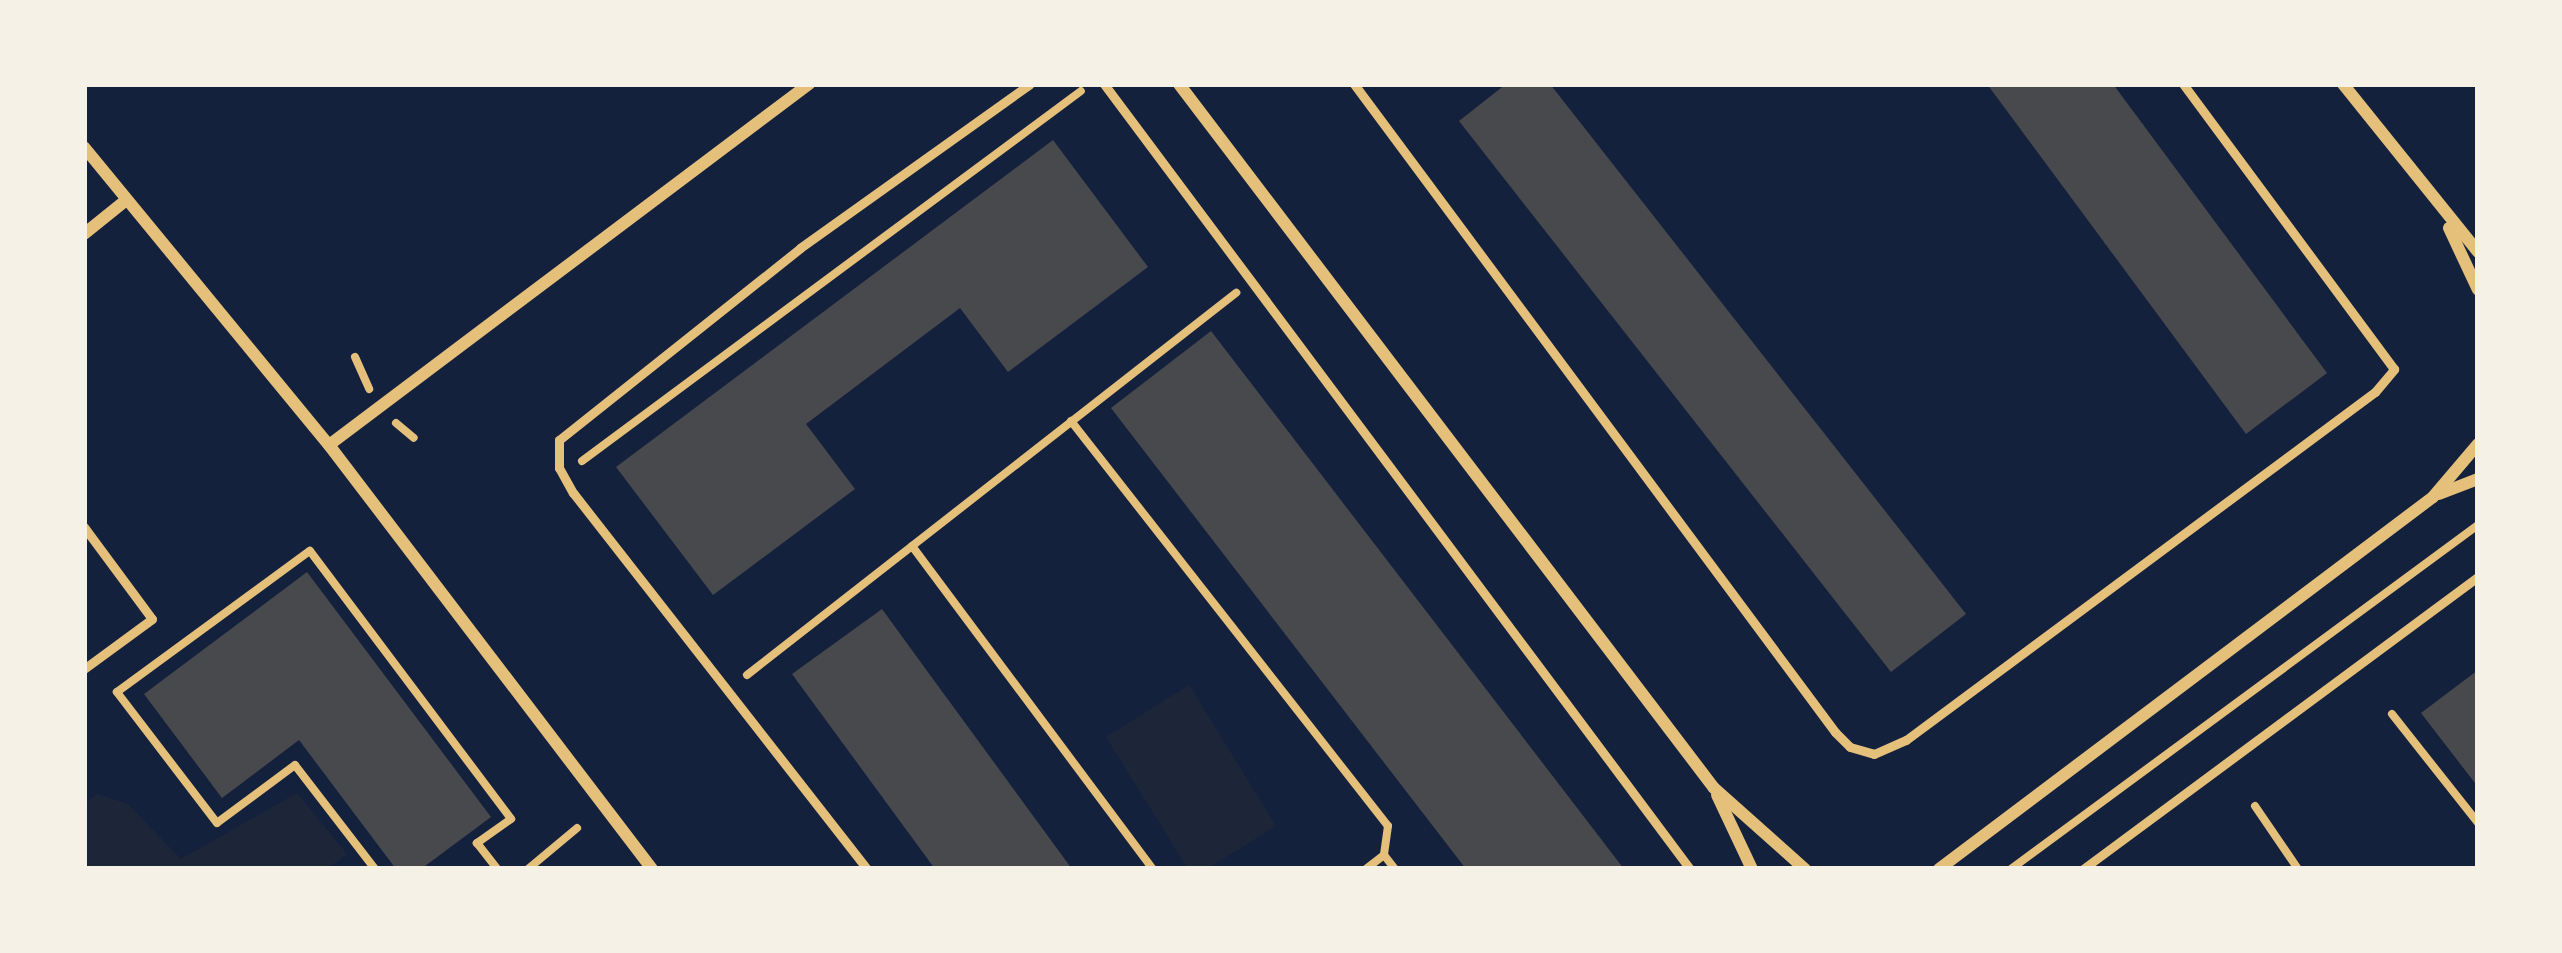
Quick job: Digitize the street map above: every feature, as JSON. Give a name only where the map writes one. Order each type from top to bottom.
[{"type":"street","points":[[329,446],[809,84]]},
{"type":"street","points":[[1179,84],[1714,788],[1805,869]]},
{"type":"street","points":[[2343,84],[2443,216],[2478,252]]},
{"type":"street","points":[[84,146],[329,446],[652,869]]},
{"type":"street","points":[[84,234],[125,201]]},
{"type":"street","points":[[2443,216],[2478,290]]},
{"type":"street","points":[[1938,868],[2433,497],[2478,444]]},
{"type":"street","points":[[2433,497],[2478,478]]},
{"type":"street","points":[[1714,788],[1752,869]]},
{"type":"lane","points":[[867,869],[563,476],[559,440],[579,419],[800,248],[1030,84]]},
{"type":"lane","points":[[1104,84],[1690,869]]},
{"type":"lane","points":[[1354,84],[1834,731],[1850,748],[1874,754],[1906,740],[2056,629],[2375,392],[2394,369],[2183,84]]},
{"type":"lane","points":[[84,527],[152,619],[84,669]]},
{"type":"lane","points":[[2083,869],[2478,577]]},
{"type":"path","points":[[563,476],[1082,91]]},
{"type":"path","points":[[727,691],[1252,281]]},
{"type":"path","points":[[1072,421],[1388,826],[1384,855],[1366,869]]},
{"type":"path","points":[[2011,869],[2478,525]]},
{"type":"path","points":[[912,546],[1153,869]]},
{"type":"path","points":[[375,869],[295,765],[217,823],[117,692],[310,551],[511,819],[477,843],[497,869]]},
{"type":"path","points":[[2392,714],[2478,824]]},
{"type":"path","points":[[2254,806],[2298,869]]},
{"type":"path","points":[[528,869],[577,828]]},
{"type":"path","points":[[1384,855],[1395,869]]},
{"type":"shaded area","points":[[1189,685],[1276,826],[1207,869],[1188,869],[1106,737]]},
{"type":"shaded area","points":[[297,793],[347,854],[327,869],[84,869],[84,804],[97,794],[128,804],[181,859]]},
{"type":"building","points":[[1506,84],[1550,84],[1966,614],[1891,672],[1459,121]]},
{"type":"building","points":[[1987,84],[2113,84],[2327,373],[2246,434]]},
{"type":"building","points":[[1053,140],[1148,267],[1008,372],[960,308],[806,424],[855,489],[713,595],[616,467]]},
{"type":"building","points":[[1211,331],[1624,869],[1466,869],[1111,408]]},
{"type":"building","points":[[307,572],[491,817],[421,869],[396,869],[299,740],[222,798],[144,694]]},
{"type":"building","points":[[882,609],[1072,869],[935,869],[792,674]]},
{"type":"building","points":[[2478,670],[2478,787],[2421,713]]}]
